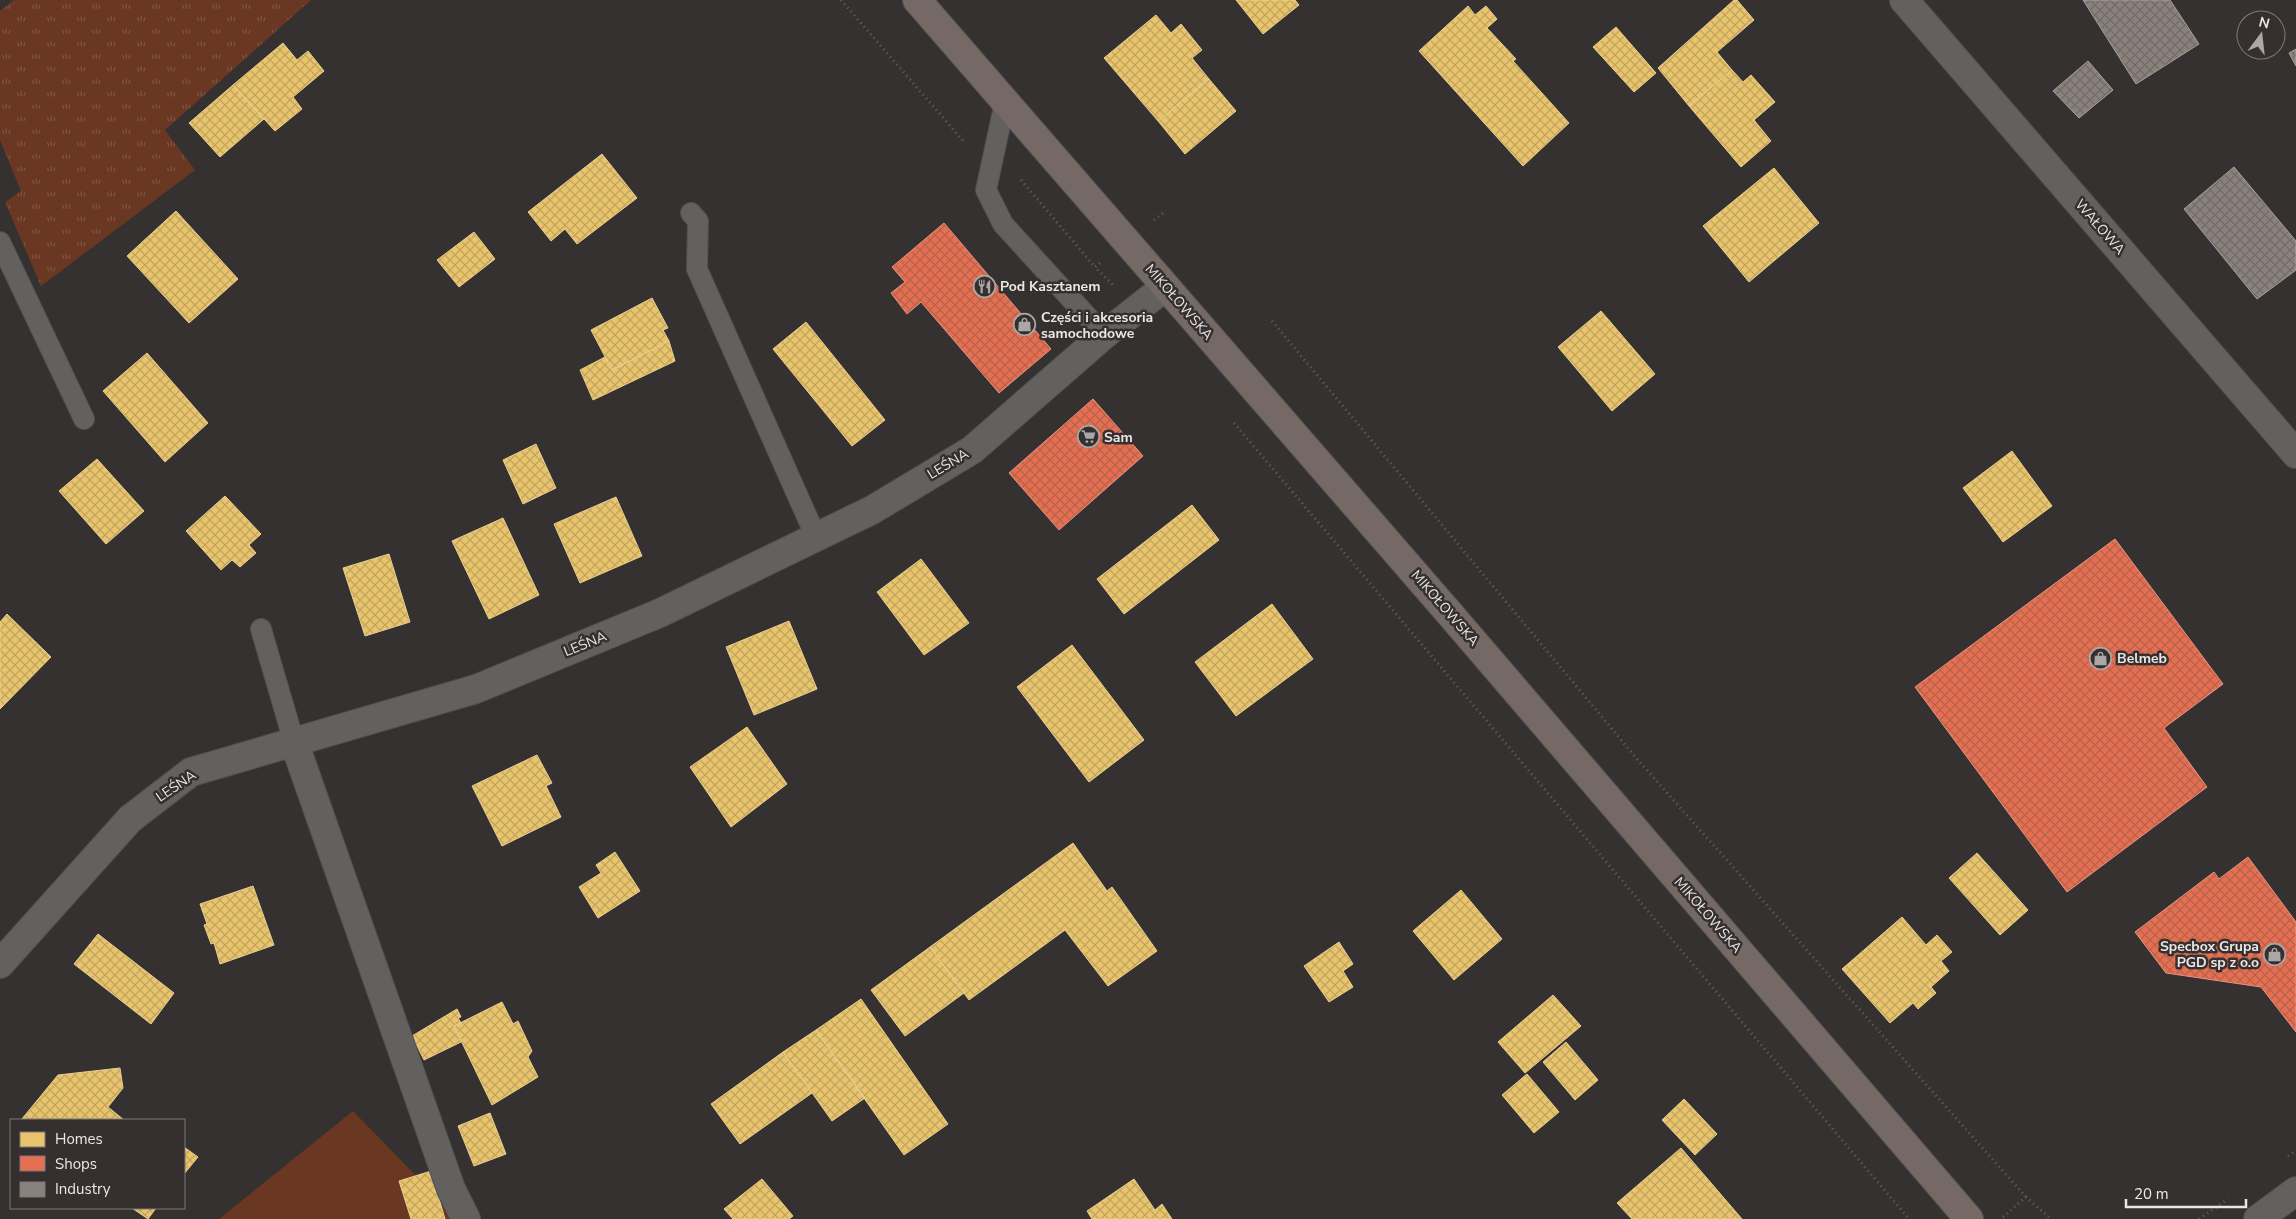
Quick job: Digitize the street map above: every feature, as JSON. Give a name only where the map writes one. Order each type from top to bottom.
[{"type":"main road","name":"MIKOŁOWSKA","points":[[916,0],[1450,614],[1969,1219]]},
{"type":"street","name":"WAŁOWA","points":[[1904,0],[2296,454]]},
{"type":"street","name":"LEŚNA","points":[[0,964],[130,819],[192,772],[476,689],[660,613],[872,510],[972,450],[1104,335],[1165,287]]},
{"type":"street","points":[[294,742],[448,1180],[466,1219]]},
{"type":"street","points":[[2258,1219],[2296,1191]]},
{"type":"lane","points":[[1005,102],[986,190],[1003,224],[1104,335]]},
{"type":"lane","points":[[691,213],[698,221],[697,269],[816,537]]},
{"type":"lane","points":[[0,242],[84,419]]},
{"type":"lane","points":[[261,629],[294,742]]},
{"type":"path","points":[[1272,321],[1637,759],[2026,1197],[2051,1219]]},
{"type":"path","points":[[1232,421],[1909,1219]]},
{"type":"path","points":[[2001,1219],[2026,1197]]},
{"type":"green space","points":[[14,0],[311,0],[165,130],[195,170],[41,286],[5,202],[21,191],[0,140],[0,11]]},
{"type":"green space","points":[[353,1111],[458,1219],[219,1219]]},
{"type":"building: Homes","points":[[1236,0],[1295,0],[1299,5],[1263,34]]},
{"type":"building: Homes","points":[[1734,0],[1737,0],[1754,20],[1717,52],[1732,70],[1689,106],[1658,68]]},
{"type":"building: Homes","points":[[1468,6],[1475,15],[1486,6],[1497,19],[1487,28],[1516,59],[1513,61],[1569,123],[1523,166],[1419,51]]},
{"type":"building: Homes","points":[[1156,15],[1171,33],[1181,24],[1202,50],[1192,58],[1209,79],[1158,121],[1104,58]]},
{"type":"building: Homes","points":[[1616,27],[1656,73],[1634,92],[1593,47]]},
{"type":"building: Homes","points":[[283,43],[297,60],[308,51],[324,71],[293,97],[302,109],[275,131],[233,85]]},
{"type":"building: Homes","points":[[1732,70],[1743,82],[1751,75],[1775,102],[1754,120],[1771,141],[1741,167],[1689,106]]},
{"type":"building: Homes","points":[[1209,79],[1236,111],[1185,154],[1158,121]]},
{"type":"building: Homes","points":[[233,85],[264,119],[220,157],[189,123]]},
{"type":"building: Homes","points":[[602,154],[637,198],[577,244],[565,229],[551,241],[528,212]]},
{"type":"building: Homes","points":[[1774,168],[1819,223],[1749,282],[1703,226]]},
{"type":"building: Homes","points":[[176,211],[238,279],[189,323],[127,256]]},
{"type":"building: Homes","points":[[474,232],[495,259],[459,287],[437,260]]},
{"type":"building: Homes","points":[[652,298],[668,328],[663,330],[669,341],[612,370],[591,330]]},
{"type":"building: Homes","points":[[1601,311],[1655,374],[1612,411],[1558,347]]},
{"type":"building: Homes","points":[[806,322],[885,420],[852,446],[773,349]]},
{"type":"building: Homes","points":[[669,341],[675,361],[593,400],[580,370],[605,357],[612,370]]},
{"type":"building: Homes","points":[[147,353],[208,423],[165,462],[103,391]]},
{"type":"building: Homes","points":[[536,444],[556,488],[523,504],[503,460]]},
{"type":"building: Homes","points":[[2012,451],[2052,506],[2003,542],[1963,488]]},
{"type":"building: Homes","points":[[97,459],[144,511],[106,544],[59,491]]},
{"type":"building: Homes","points":[[225,496],[261,534],[249,545],[256,553],[240,567],[232,560],[221,570],[186,531]]},
{"type":"building: Homes","points":[[616,497],[642,556],[580,583],[554,524]]},
{"type":"building: Homes","points":[[1192,505],[1219,540],[1124,614],[1097,579]]},
{"type":"building: Homes","points":[[503,518],[539,595],[489,619],[452,541]]},
{"type":"building: Homes","points":[[389,554],[410,622],[365,636],[343,568]]},
{"type":"building: Homes","points":[[921,559],[969,623],[924,655],[877,592]]},
{"type":"building: Homes","points":[[1272,604],[1313,659],[1236,716],[1195,662]]},
{"type":"building: Homes","points":[[7,614],[51,657],[0,709],[0,622]]},
{"type":"building: Homes","points":[[789,621],[817,689],[754,715],[726,647]]},
{"type":"building: Homes","points":[[1072,645],[1144,740],[1089,782],[1017,687]]},
{"type":"building: Homes","points":[[747,727],[787,784],[731,827],[690,767]]},
{"type":"building: Homes","points":[[537,755],[552,783],[546,786],[561,817],[502,846],[472,786]]},
{"type":"building: Homes","points":[[1073,843],[1107,891],[1112,887],[1157,951],[1108,986],[1065,930],[969,1000],[930,947]]},
{"type":"building: Homes","points":[[615,852],[640,891],[598,918],[579,887],[601,873],[596,865]]},
{"type":"building: Homes","points":[[1977,853],[2028,910],[2000,935],[1949,878]]},
{"type":"building: Homes","points":[[253,886],[274,945],[220,964],[214,943],[211,944],[204,925],[207,924],[200,904]]},
{"type":"building: Homes","points":[[1461,890],[1502,939],[1454,980],[1413,931]]},
{"type":"building: Homes","points":[[1902,917],[1926,945],[1937,935],[1952,952],[1941,961],[1949,971],[1931,987],[1936,993],[1918,1009],[1913,1003],[1890,1023],[1842,969]]},
{"type":"building: Homes","points":[[98,934],[174,993],[151,1024],[74,964]]},
{"type":"building: Homes","points":[[1339,942],[1353,964],[1343,971],[1353,987],[1329,1002],[1304,966]]},
{"type":"building: Homes","points":[[930,947],[964,993],[905,1036],[871,990]]},
{"type":"building: Homes","points":[[1553,995],[1581,1026],[1525,1073],[1498,1042]]},
{"type":"building: Homes","points":[[861,999],[948,1124],[904,1155],[816,1030]]},
{"type":"building: Homes","points":[[502,1002],[513,1024],[518,1021],[532,1051],[528,1057],[538,1077],[492,1105],[454,1026]]},
{"type":"building: Homes","points":[[457,1009],[461,1017],[458,1018],[461,1023],[454,1026],[461,1042],[424,1060],[412,1036]]},
{"type":"building: Homes","points":[[816,1030],[865,1098],[832,1121],[783,1052]]},
{"type":"building: Homes","points":[[1566,1042],[1598,1080],[1575,1100],[1543,1062]]},
{"type":"building: Homes","points":[[783,1052],[812,1093],[740,1144],[711,1104]]},
{"type":"building: Homes","points":[[120,1068],[123,1088],[108,1107],[123,1119],[22,1119],[58,1075]]},
{"type":"building: Homes","points":[[1527,1074],[1559,1112],[1534,1133],[1502,1095]]},
{"type":"building: Homes","points":[[1684,1099],[1717,1134],[1695,1155],[1662,1120]]},
{"type":"building: Homes","points":[[490,1113],[506,1154],[474,1166],[458,1126]]},
{"type":"building: Homes","points":[[185,1148],[198,1157],[185,1173]]},
{"type":"building: Homes","points":[[1681,1148],[1742,1219],[1632,1219],[1617,1203]]},
{"type":"building: Homes","points":[[431,1171],[445,1219],[411,1219],[399,1181]]},
{"type":"building: Homes","points":[[762,1179],[793,1216],[789,1219],[733,1219],[724,1209]]},
{"type":"building: Homes","points":[[1134,1179],[1155,1210],[1162,1204],[1172,1219],[1092,1219],[1087,1211]]},
{"type":"building: Homes","points":[[133,1209],[155,1209],[148,1219]]},
{"type":"building: Shops","points":[[944,223],[1051,349],[999,393],[921,302],[907,314],[891,293],[905,282],[892,267]]},
{"type":"building: Shops","points":[[1093,399],[1143,456],[1059,530],[1009,473]]},
{"type":"building: Shops","points":[[2115,539],[2223,684],[2164,728],[2207,787],[2067,892],[1915,687]]},
{"type":"building: Shops","points":[[2248,857],[2296,922],[2296,1032],[2261,987],[2166,973],[2135,932],[2214,872],[2219,879]]},
{"type":"building: Industry","points":[[2083,0],[2170,0],[2199,44],[2136,84]]},
{"type":"building: Industry","points":[[2296,49],[2296,66],[2289,53]]},
{"type":"building: Industry","points":[[2088,61],[2113,90],[2079,118],[2053,91]]},
{"type":"building: Industry","points":[[2234,167],[2296,241],[2296,270],[2257,299],[2184,209]]},
{"type":"place","name":"Pod Kasztanem","points":[[984,286]]},
{"type":"place","name":"Części i akcesoria samochodowe","points":[[1025,325]]},
{"type":"place","name":"Sam","points":[[1088,437]]},
{"type":"place","name":"Belmeb","points":[[2101,658]]},
{"type":"place","name":"Specbox Grupa PGD sp z o.o","points":[[2275,954]]}]
